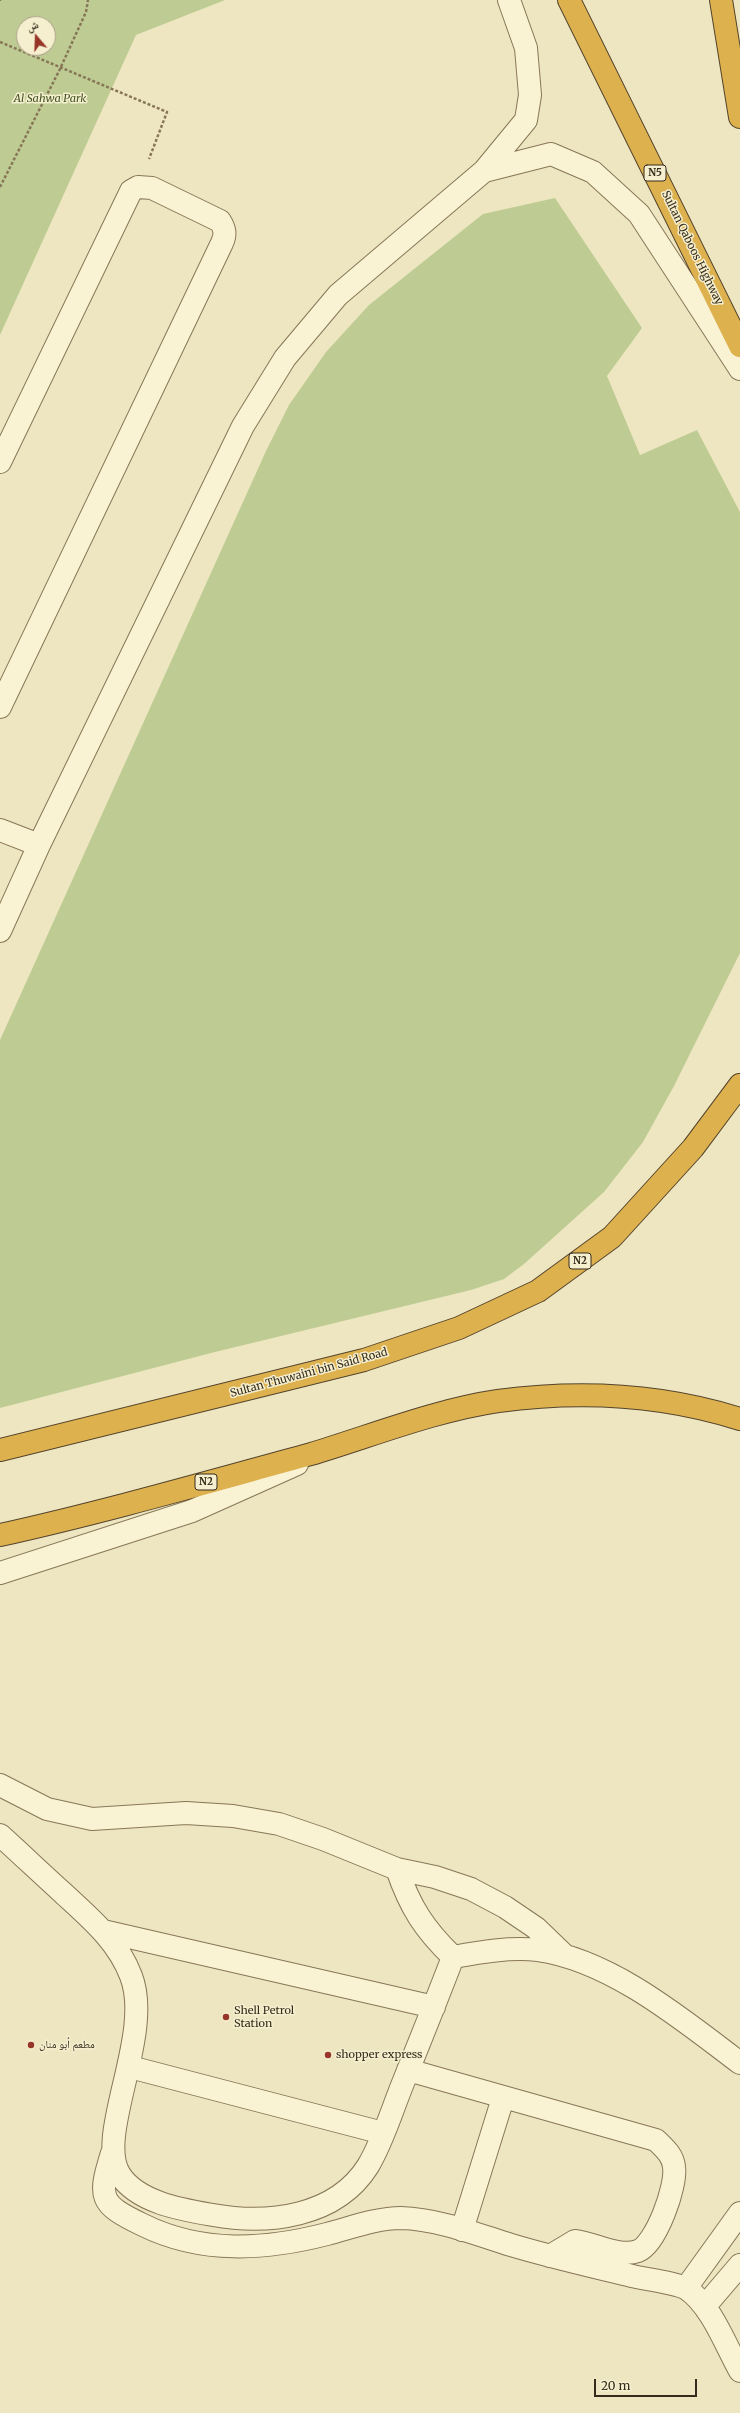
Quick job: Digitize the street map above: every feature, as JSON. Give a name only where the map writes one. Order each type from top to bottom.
[{"type":"highway","name":"Sultan Qaboos Highway","points":[[569,0],[740,346]]},
{"type":"highway","points":[[721,0],[740,117]]},
{"type":"highway","name":"Sultan Thuwaini bin Said Road","points":[[0,1450],[364,1360],[459,1328],[538,1291],[612,1237],[693,1148],[740,1085]]},
{"type":"highway","name":"N2","points":[[0,1535],[226,1478],[331,1448],[410,1422],[497,1402],[543,1397],[595,1395],[648,1398],[706,1408],[740,1418]]},
{"type":"lane","points":[[0,931],[39,845],[243,426],[285,358],[338,296],[484,171],[526,120],[530,95],[526,48],[509,0]]},
{"type":"lane","points":[[484,171],[551,154],[593,172],[639,214],[740,369]]},
{"type":"lane","points":[[0,462],[130,191],[138,187],[152,188],[220,221],[224,227],[225,235],[0,706]]},
{"type":"lane","points":[[0,830],[39,845]]},
{"type":"lane","points":[[0,1573],[192,1511],[331,1448]]},
{"type":"lane","points":[[0,1785],[47,1809],[92,1819],[186,1813],[232,1816],[279,1824],[323,1839],[397,1869],[435,1877],[471,1889],[505,1907],[536,1928],[564,1955]]},
{"type":"lane","points":[[0,1835],[103,1931],[120,1952],[129,1971],[138,2004],[130,2067],[115,2129],[112,2153],[104,2181],[104,2193],[108,2205],[117,2213],[158,2233],[182,2240],[230,2247],[263,2246],[296,2242],[399,2218],[424,2220],[550,2256],[686,2288],[705,2306],[740,2371]]},
{"type":"lane","points":[[397,1869],[405,1892],[417,1916],[434,1938],[453,1956],[509,1950],[537,1950],[564,1955],[630,1985],[679,2017],[740,2063]]},
{"type":"lane","points":[[103,1931],[434,2007]]},
{"type":"lane","points":[[112,2153],[120,2175],[137,2192],[188,2211],[220,2216],[285,2217],[309,2211],[332,2202],[353,2186],[368,2166],[384,2133],[453,1956]]},
{"type":"lane","points":[[130,2067],[384,2133]]},
{"type":"lane","points":[[408,2070],[656,2140],[668,2152],[674,2167],[673,2184],[656,2232],[649,2243],[638,2251],[625,2253],[575,2241],[550,2256]]},
{"type":"lane","points":[[462,2230],[503,2098]]},
{"type":"lane","points":[[686,2288],[740,2213]]},
{"type":"lane","points":[[705,2306],[740,2265]]},
{"type":"path","points":[[0,187],[60,68],[86,12],[88,0]]},
{"type":"path","points":[[0,42],[167,112],[138,187]]},
{"type":"green space","name":"Al Sahwa Park","points":[[0,0],[225,0],[136,35],[0,335]]},
{"type":"green space","points":[[555,198],[642,328],[607,376],[640,455],[697,430],[740,512],[740,953],[674,1086],[643,1142],[604,1192],[524,1264],[504,1279],[471,1290],[215,1352],[0,1408],[0,1040],[266,451],[289,405],[326,352],[369,305],[483,214]]},
{"type":"place","name":"Shell Petrol Station","points":[[226,2017]]},
{"type":"place","name":"مطعم أبو منان","points":[[31,2045]]},
{"type":"place","name":"shopper express","points":[[328,2055]]}]
